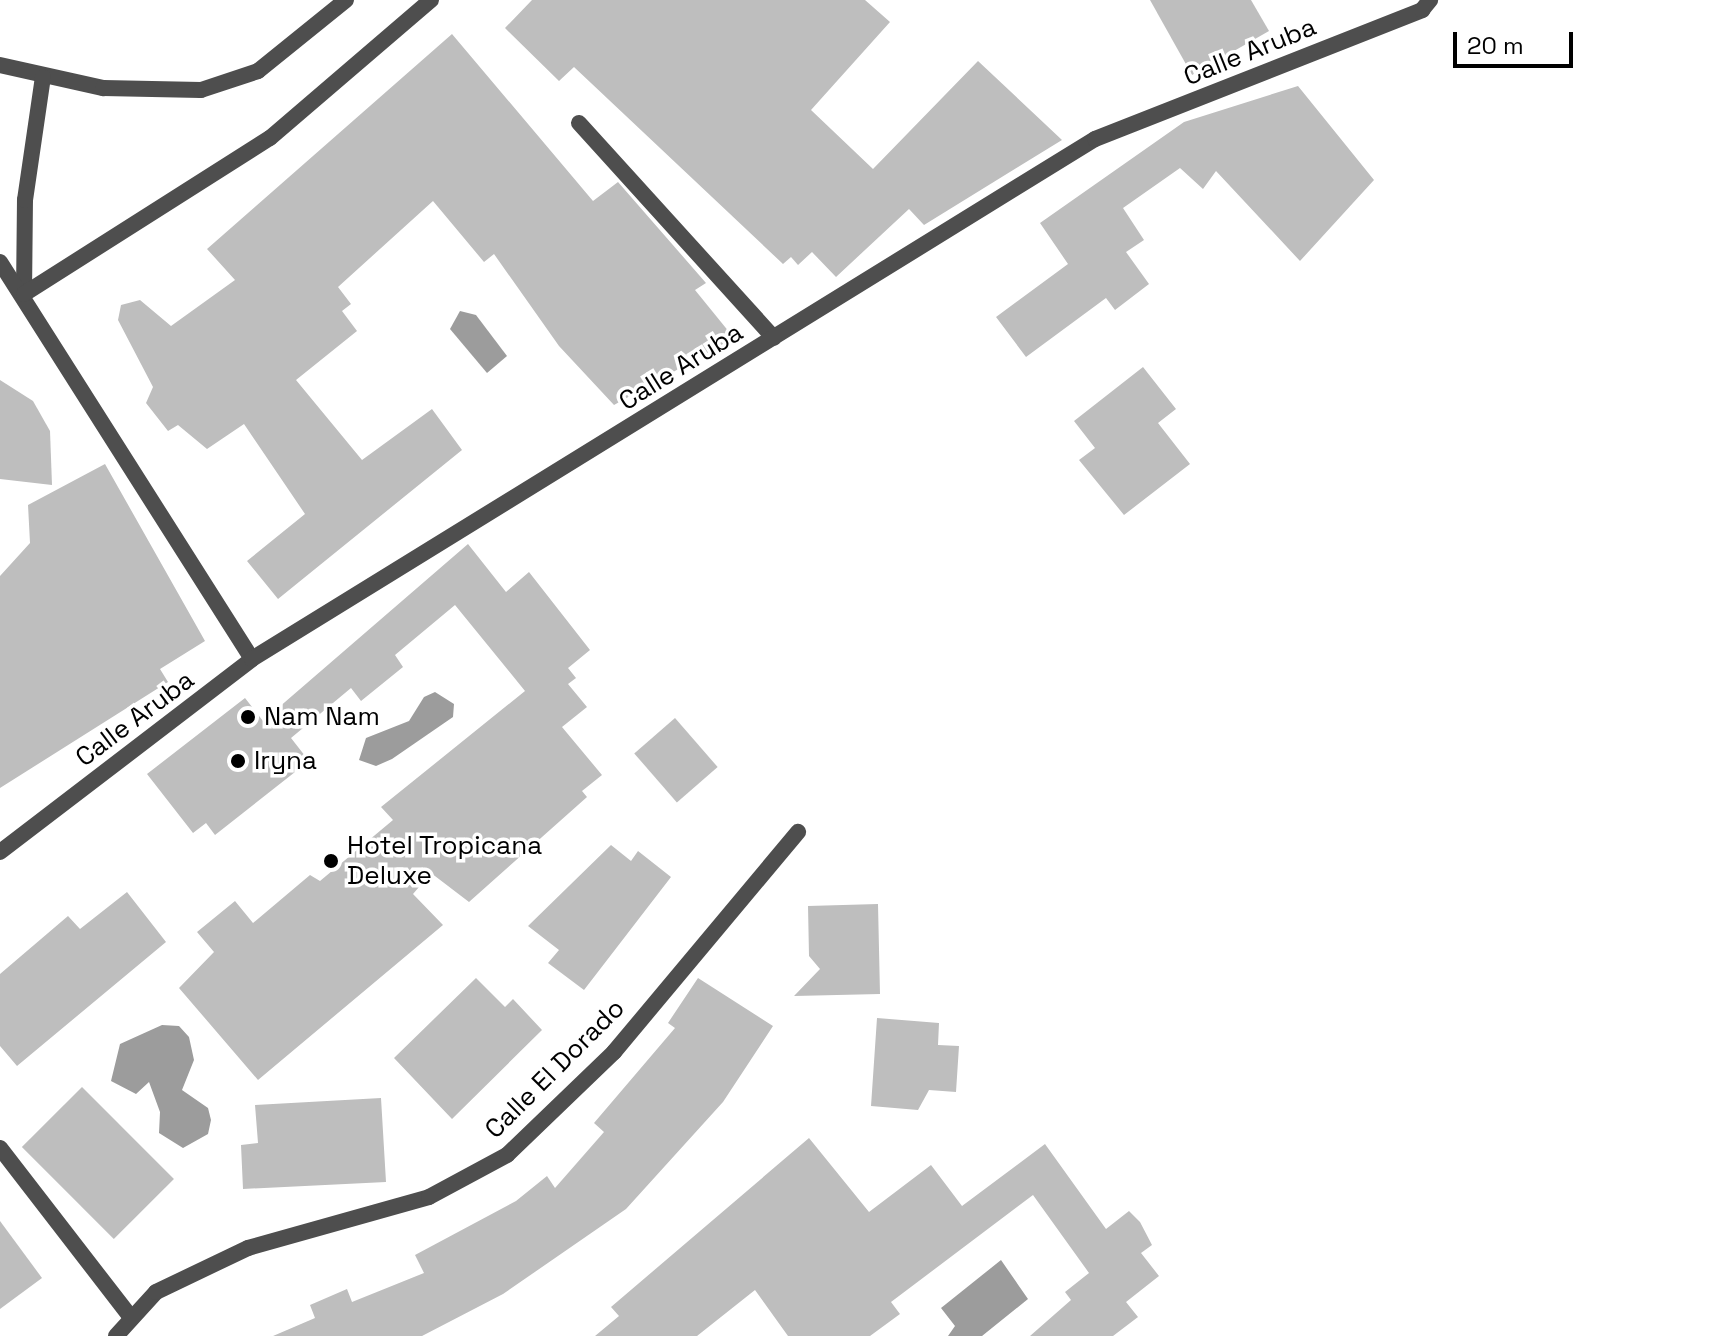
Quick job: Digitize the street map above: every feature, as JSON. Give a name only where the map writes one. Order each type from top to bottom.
[{"type":"street","points":[[0,65],[103,88],[201,90],[258,71],[346,0]]},
{"type":"street","points":[[24,294],[270,138],[431,0]]},
{"type":"street","name":"Calle Aruba","points":[[0,852],[252,659],[1095,139],[1422,10],[1430,0]]},
{"type":"street","points":[[24,294],[25,200],[43,77]]},
{"type":"street","points":[[579,123],[774,338]]},
{"type":"street","points":[[0,262],[24,294],[252,659]]},
{"type":"street","name":"Calle El Dorado","points":[[116,1336],[130,1316],[156,1292],[248,1248],[429,1197],[507,1155],[614,1052],[798,832]]},
{"type":"street","points":[[0,1148],[130,1316]]},
{"type":"shaded area","points":[[460,311],[476,315],[507,356],[487,373],[450,329]]},
{"type":"shaded area","points":[[435,692],[454,704],[453,717],[392,759],[376,766],[359,760],[366,738],[409,721],[424,697]]},
{"type":"shaded area","points":[[162,1025],[179,1026],[189,1037],[194,1060],[182,1090],[208,1108],[211,1120],[208,1134],[183,1148],[159,1133],[160,1112],[149,1082],[136,1094],[111,1081],[120,1044]]},
{"type":"shaded area","points":[[1001,1260],[1028,1299],[982,1336],[948,1336],[955,1326],[941,1308]]},
{"type":"building","points":[[532,0],[865,0],[890,22],[811,110],[873,169],[978,61],[1062,140],[924,225],[909,209],[836,277],[812,252],[798,265],[791,257],[783,264],[574,67],[559,81],[505,28]]},
{"type":"building","points":[[1150,0],[1251,0],[1269,31],[1192,75]]},
{"type":"building","points":[[452,34],[593,201],[618,182],[706,283],[695,290],[734,338],[614,405],[559,346],[494,254],[484,262],[433,201],[338,287],[351,304],[342,311],[357,331],[296,380],[362,460],[432,409],[462,450],[278,599],[247,561],[305,514],[244,424],[207,449],[178,425],[168,431],[146,403],[153,387],[118,320],[121,305],[140,300],[171,326],[235,280],[207,249]]},
{"type":"building","points":[[1298,86],[1374,180],[1300,261],[1216,171],[1203,189],[1180,168],[1123,208],[1144,240],[1126,252],[1149,284],[1115,310],[1106,298],[1026,357],[996,317],[1068,264],[1040,223],[1184,122]]},
{"type":"building","points":[[1143,367],[1176,409],[1158,423],[1190,464],[1124,515],[1079,460],[1095,448],[1074,421]]},
{"type":"building","points":[[0,380],[33,401],[50,431],[52,485],[0,479]]},
{"type":"building","points":[[105,464],[205,641],[160,669],[168,682],[0,788],[0,576],[30,543],[28,505]]},
{"type":"building","points":[[468,544],[506,592],[529,572],[590,650],[568,668],[576,678],[568,684],[587,707],[562,727],[602,775],[582,791],[587,797],[469,902],[431,873],[413,894],[443,925],[258,1080],[179,988],[214,952],[197,932],[235,901],[253,923],[310,875],[320,881],[393,820],[381,807],[525,691],[455,605],[395,655],[403,667],[361,701],[351,688],[291,738],[309,761],[215,835],[206,823],[193,833],[147,774],[245,698],[263,721]]},
{"type":"building","points":[[675,718],[718,767],[677,802],[634,753]]},
{"type":"building","points":[[611,845],[631,861],[638,851],[671,877],[584,990],[548,963],[559,950],[528,926]]},
{"type":"building","points":[[127,892],[166,942],[17,1066],[0,1046],[0,974],[68,916],[80,929]]},
{"type":"building","points":[[878,904],[880,994],[794,996],[820,969],[809,956],[808,906]]},
{"type":"building","points":[[476,978],[505,1007],[513,999],[542,1030],[452,1119],[394,1058]]},
{"type":"building","points":[[698,978],[773,1026],[723,1102],[626,1209],[503,1294],[422,1336],[273,1336],[315,1318],[310,1305],[347,1289],[352,1302],[424,1273],[415,1255],[516,1201],[547,1176],[555,1188],[604,1132],[594,1123],[675,1028],[668,1023]]},
{"type":"building","points":[[877,1018],[939,1023],[938,1045],[959,1046],[956,1092],[929,1090],[918,1110],[871,1106]]},
{"type":"building","points":[[82,1087],[174,1179],[114,1239],[22,1147]]},
{"type":"building","points":[[381,1098],[386,1182],[243,1189],[241,1145],[258,1143],[255,1105]]},
{"type":"building","points":[[809,1138],[869,1212],[931,1165],[962,1206],[1045,1144],[1106,1229],[1129,1211],[1140,1222],[1152,1245],[1141,1253],[1159,1276],[1126,1302],[1138,1317],[1113,1336],[1030,1336],[1071,1300],[1065,1292],[1089,1273],[1033,1195],[891,1302],[900,1314],[870,1336],[788,1336],[755,1290],[697,1336],[595,1336],[619,1316],[611,1307]]},
{"type":"building","points":[[0,1221],[42,1278],[0,1309]]},
{"type":"place","name":"Nam Nam","points":[[248,717]]},
{"type":"place","name":"Iryna","points":[[238,761]]},
{"type":"place","name":"Hotel Tropicana Deluxe","points":[[331,861]]}]
